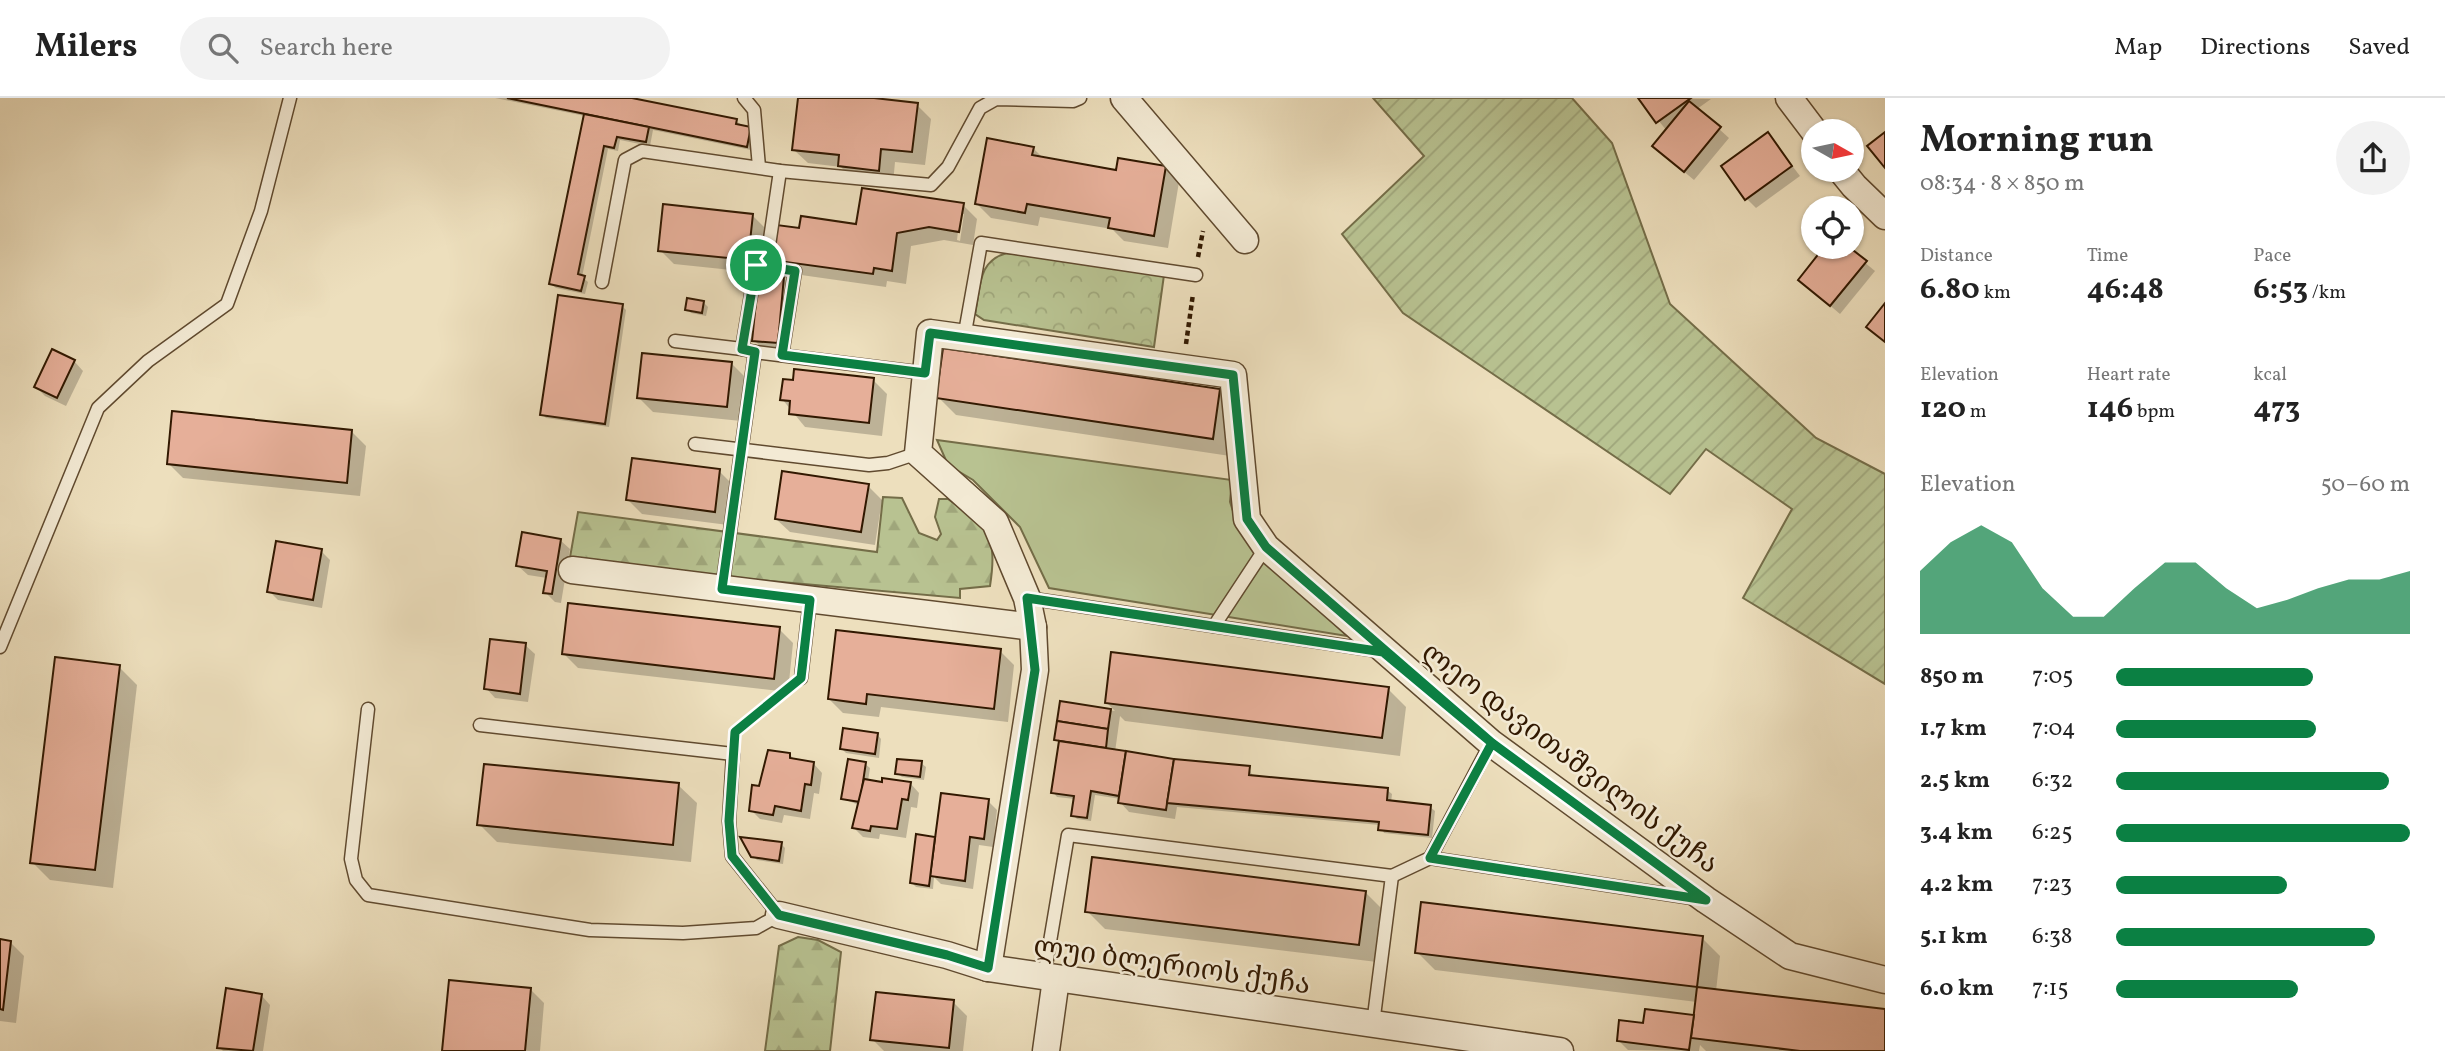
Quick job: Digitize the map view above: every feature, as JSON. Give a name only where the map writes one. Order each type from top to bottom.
[{"type":"street","points":[[1125,98],[1245,240]]},
{"type":"street","points":[[1789,98],[1805,119]]},
{"type":"street","points":[[1851,182],[1885,216]]},
{"type":"street","name":"ლეო დავითაშვილის ქუჩა","points":[[925,373],[930,333],[1233,375],[1247,519],[1266,547],[1383,652],[1492,743],[1706,900],[1790,956],[1885,979]]},
{"type":"street","points":[[925,373],[918,453],[995,522],[1027,598],[1033,627],[1035,670],[988,968]]},
{"type":"street","points":[[572,570],[1033,627]]},
{"type":"street","name":"ლუი ბლერიოს ქუჩა","points":[[779,915],[947,955],[988,968],[1373,1024],[1416,1041],[1560,1051]]},
{"type":"street","points":[[1046,1051],[1050,978]]},
{"type":"lane","points":[[0,647],[98,408],[148,361],[227,304],[261,211],[290,98]]},
{"type":"lane","points":[[744,98],[754,110],[759,167]]},
{"type":"lane","points":[[602,282],[625,160],[642,151],[780,171],[931,185],[948,167],[980,108],[996,99],[1073,101],[1080,98]]},
{"type":"lane","points":[[766,266],[780,171]]},
{"type":"lane","points":[[964,338],[981,243],[1196,275]]},
{"type":"lane","points":[[722,589],[742,450],[756,265],[795,271],[782,355]]},
{"type":"lane","points":[[676,341],[925,373]]},
{"type":"lane","points":[[695,444],[869,465],[888,463],[918,453]]},
{"type":"lane","points":[[1214,626],[1266,547]]},
{"type":"lane","points":[[1027,598],[1383,652]]},
{"type":"lane","points":[[801,678],[810,600]]},
{"type":"lane","points":[[368,709],[351,859],[356,880],[368,895],[590,930],[683,933],[756,928],[779,915],[732,856],[729,821],[733,754],[480,726]]},
{"type":"lane","points":[[1430,858],[1492,743]]},
{"type":"lane","points":[[1050,978],[1068,835],[1392,876],[1430,858],[1706,900]]},
{"type":"lane","points":[[1373,1024],[1392,876]]},
{"type":"path","points":[[733,754],[735,732],[801,678]]},
{"type":"green space","points":[[1373,98],[1572,98],[1612,143],[1670,304],[1816,438],[1885,474],[1885,684],[1743,598],[1792,509],[1706,449],[1670,494],[1403,313],[1342,234],[1424,156]]},
{"type":"green space","points":[[1007,253],[1164,275],[1154,347],[984,320],[975,314],[982,276],[990,262]]},
{"type":"green space","points":[[937,440],[1232,480],[1230,502],[1240,532],[1347,636],[1049,588],[1020,527],[973,480],[948,465]]},
{"type":"green space","points":[[883,497],[902,498],[919,533],[937,540],[941,534],[935,517],[939,499],[948,499],[972,518],[981,526],[991,543],[990,586],[960,589],[960,598],[569,563],[578,512],[877,552]]},
{"type":"green space","points":[[798,937],[818,940],[841,952],[830,1051],[765,1051],[779,946]]},
{"type":"building","points":[[507,98],[632,98],[737,119],[736,124],[751,127],[747,147]]},
{"type":"building","points":[[798,98],[874,98],[918,103],[912,152],[881,149],[879,171],[838,166],[839,155],[792,150]]},
{"type":"building","points":[[1638,98],[1691,98],[1656,123]]},
{"type":"building","points":[[1689,101],[1721,127],[1684,172],[1652,146]]},
{"type":"building","points":[[584,114],[649,127],[646,142],[617,137],[614,148],[604,146],[578,274],[585,276],[581,291],[549,284]]},
{"type":"building","points":[[1768,132],[1792,166],[1745,200],[1721,166]]},
{"type":"building","points":[[1885,132],[1885,168],[1867,146]]},
{"type":"building","points":[[987,138],[1034,147],[1032,155],[1116,170],[1118,158],[1166,166],[1154,236],[1108,228],[1110,218],[1027,204],[1025,213],[975,204]]},
{"type":"building","points":[[862,188],[964,203],[959,232],[929,227],[897,233],[892,271],[874,268],[873,274],[771,260],[777,225],[799,228],[801,216],[856,224]]},
{"type":"building","points":[[663,204],[753,214],[748,260],[658,251]]},
{"type":"building","points":[[1815,259],[1864,259],[1867,261],[1830,306],[1798,280]]},
{"type":"building","points":[[759,273],[784,276],[778,343],[752,341]]},
{"type":"building","points":[[558,295],[623,304],[605,424],[540,415]]},
{"type":"building","points":[[687,298],[704,301],[702,313],[685,310]]},
{"type":"building","points":[[1885,303],[1885,342],[1866,327]]},
{"type":"building","points":[[943,348],[1220,389],[1213,439],[936,398]]},
{"type":"building","points":[[52,349],[75,360],[57,398],[34,387]]},
{"type":"building","points":[[642,353],[732,362],[727,407],[637,398]]},
{"type":"building","points":[[794,369],[874,378],[869,423],[789,414],[790,401],[780,400],[783,379],[793,380]]},
{"type":"building","points":[[172,411],[352,430],[347,483],[167,464]]},
{"type":"building","points":[[632,458],[720,469],[715,512],[626,500]]},
{"type":"building","points":[[782,471],[869,484],[861,532],[775,519]]},
{"type":"building","points":[[522,532],[561,539],[552,594],[543,593],[547,571],[516,566]]},
{"type":"building","points":[[276,541],[322,549],[313,600],[267,592]]},
{"type":"building","points":[[568,603],[780,627],[774,679],[562,654]]},
{"type":"building","points":[[836,630],[1001,649],[994,709],[867,694],[866,704],[828,699]]},
{"type":"building","points":[[490,639],[526,643],[520,694],[484,689]]},
{"type":"building","points":[[1111,652],[1389,687],[1382,738],[1105,703]]},
{"type":"building","points":[[55,657],[120,665],[95,870],[30,863]]},
{"type":"building","points":[[1060,701],[1111,709],[1108,729],[1057,721]]},
{"type":"building","points":[[1057,721],[1108,729],[1106,748],[1054,740]]},
{"type":"building","points":[[843,728],[878,733],[875,754],[840,749]]},
{"type":"building","points":[[1059,741],[1126,751],[1119,796],[1091,791],[1087,818],[1071,816],[1074,796],[1051,793]]},
{"type":"building","points":[[768,750],[790,753],[790,758],[814,762],[811,785],[805,784],[801,811],[775,806],[773,815],[749,811],[752,785],[759,786]]},
{"type":"building","points":[[1126,751],[1174,759],[1166,810],[1118,803]]},
{"type":"building","points":[[848,759],[866,762],[860,802],[841,799]]},
{"type":"building","points":[[897,759],[922,761],[920,777],[895,774]]},
{"type":"building","points":[[1174,759],[1250,766],[1249,775],[1388,788],[1387,800],[1431,805],[1428,835],[1378,830],[1379,822],[1167,803]]},
{"type":"building","points":[[484,764],[679,783],[673,845],[477,825]]},
{"type":"building","points":[[882,778],[911,782],[908,800],[902,799],[897,829],[871,826],[870,831],[852,828],[864,779],[882,782]]},
{"type":"building","points":[[941,793],[989,799],[984,839],[970,837],[965,881],[930,876]]},
{"type":"building","points":[[916,834],[935,837],[929,886],[910,883]]},
{"type":"building","points":[[740,837],[782,842],[779,861],[751,857]]},
{"type":"building","points":[[1092,857],[1366,891],[1359,945],[1085,912]]},
{"type":"building","points":[[1421,902],[1703,936],[1697,987],[1415,953]]},
{"type":"building","points":[[0,939],[11,941],[3,1010],[0,1009]]},
{"type":"building","points":[[449,980],[531,988],[525,1051],[442,1051]]},
{"type":"building","points":[[1697,987],[1885,1009],[1885,1051],[1800,1051],[1691,1038]]},
{"type":"building","points":[[226,988],[262,994],[253,1051],[217,1048]]},
{"type":"building","points":[[876,992],[954,1000],[949,1048],[870,1040]]},
{"type":"building","points":[[1645,1009],[1694,1015],[1689,1050],[1617,1041],[1619,1020],[1643,1023]]},
{"type":"route","points":[[756,265],[742,349],[755,352],[722,589],[810,600],[801,678],[735,732],[729,821],[732,856],[779,915],[947,955],[988,968],[1035,670],[1033,627],[1027,598],[1383,652],[1492,743],[1706,900],[1430,858],[1492,743],[1437,698],[1383,652],[1266,547],[1247,519],[1233,375],[930,333],[925,373],[782,355],[795,271],[756,265]]}]
